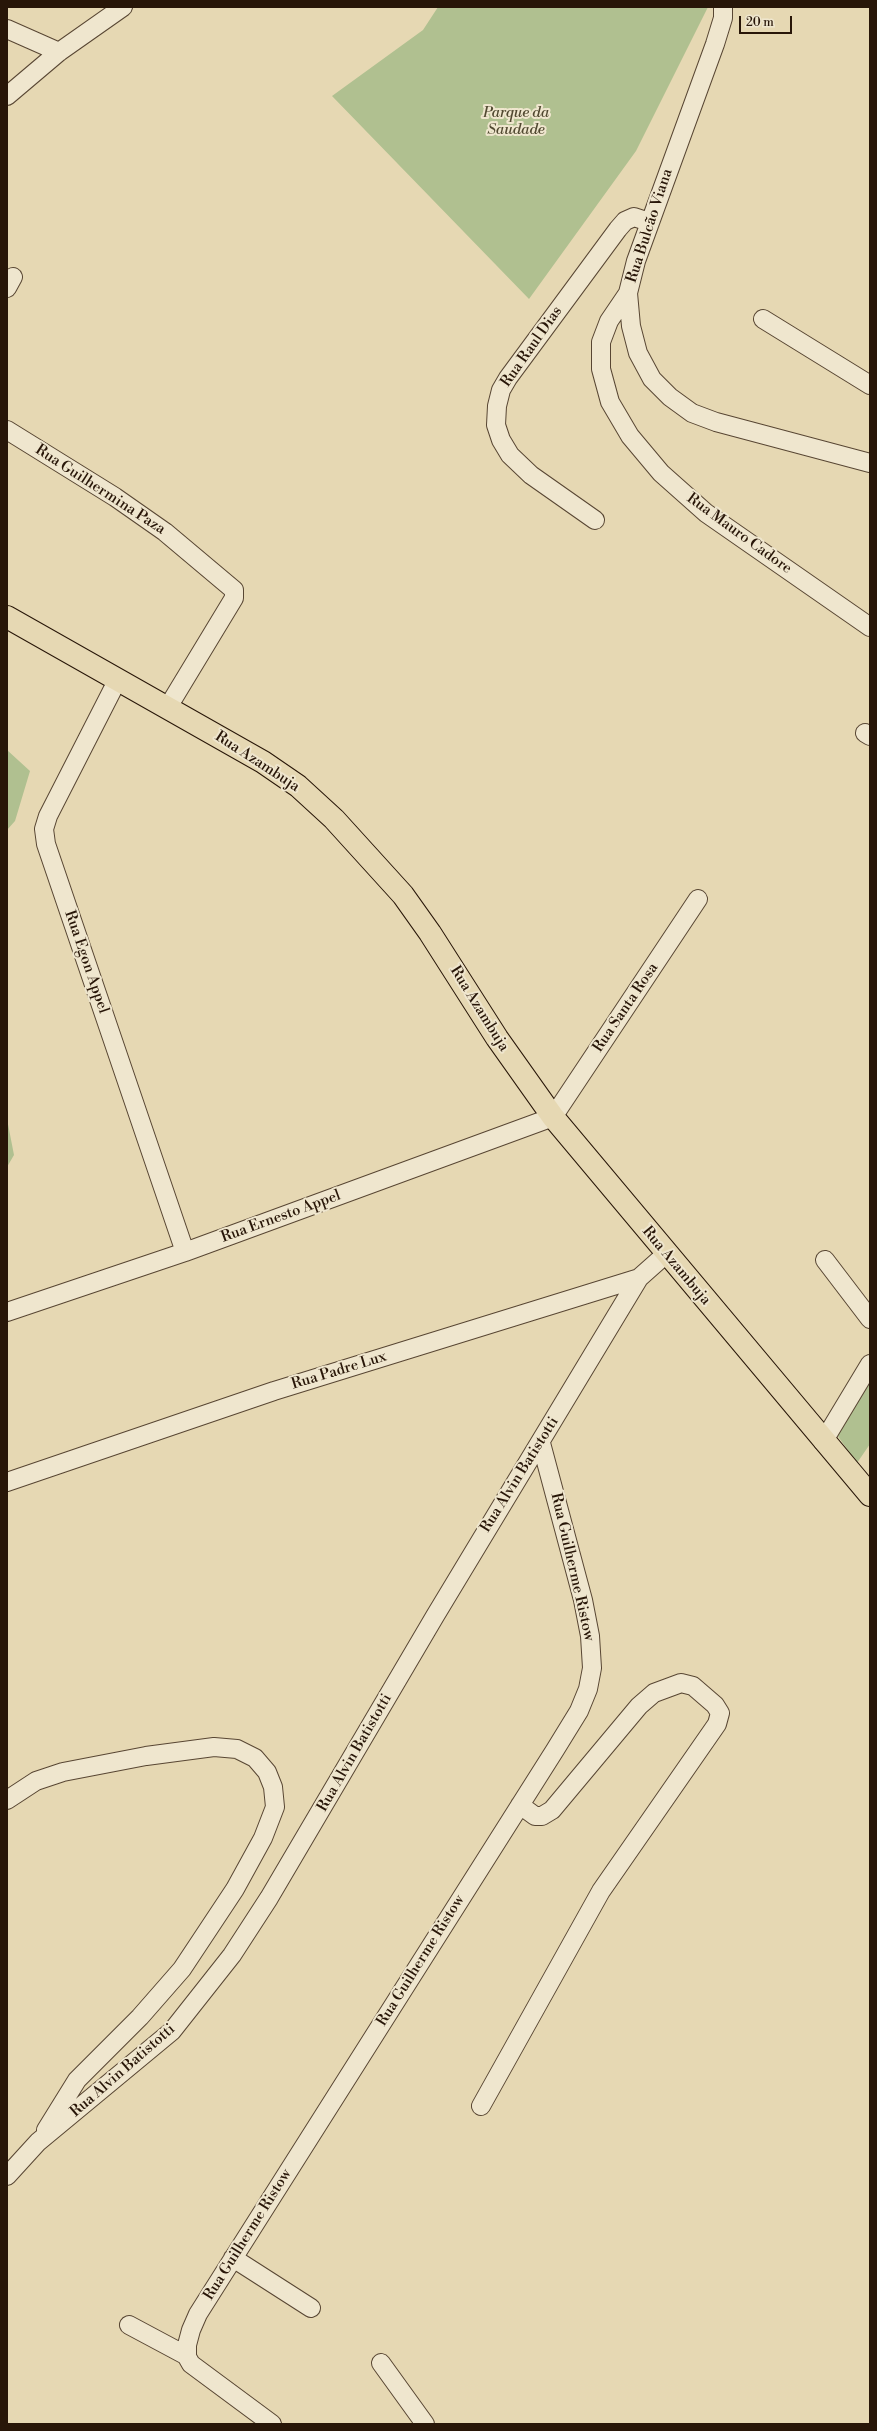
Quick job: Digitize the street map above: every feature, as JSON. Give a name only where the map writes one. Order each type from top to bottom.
[{"type":"main road","name":"Rua Azambuja","points":[[7,617],[263,762],[298,786],[338,824],[403,895],[430,933],[496,1038],[553,1117],[823,1442],[870,1496]]},
{"type":"street","points":[[7,96],[59,52],[123,7]]},
{"type":"street","name":"Rua Bulcão Viana","points":[[723,7],[722,18],[715,44],[649,222],[628,293],[631,326],[638,353],[652,379],[670,397],[692,414],[716,422],[870,463]]},
{"type":"street","points":[[7,29],[59,52]]},
{"type":"street","name":"Rua Raul Dias","points":[[595,520],[531,475],[510,455],[501,440],[496,425],[497,406],[501,390],[508,378],[618,229],[625,221],[634,217],[649,222]]},
{"type":"street","name":"Rua Mauro Cadore","points":[[628,293],[609,321],[602,342],[601,369],[610,402],[630,436],[661,474],[706,513],[870,627]]},
{"type":"street","points":[[763,319],[870,385]]},
{"type":"street","name":"Rua Guilhermina Paza","points":[[7,430],[116,497],[166,532],[234,590],[234,598],[168,707]]},
{"type":"street","name":"Rua Egon Appel","points":[[118,679],[48,816],[44,829],[46,844],[185,1252]]},
{"type":"street","name":"Rua Santa Rosa","points":[[553,1117],[698,899]]},
{"type":"street","name":"Rua Ernesto Appel","points":[[7,1312],[185,1252],[553,1117]]},
{"type":"street","name":"Rua Padre Lux","points":[[7,1482],[274,1391],[639,1278],[666,1254]]},
{"type":"street","points":[[825,1260],[870,1318]]},
{"type":"street","name":"Rua Alvin Batistotti","points":[[7,2176],[38,2142],[172,2031],[232,1955],[270,1898],[435,1616],[541,1443],[639,1278]]},
{"type":"street","points":[[823,1442],[870,1364]]},
{"type":"street","name":"Rua Guilherme Ristow","points":[[187,2356],[187,2345],[198,2314],[579,1711],[588,1689],[592,1668],[590,1636],[583,1600],[541,1443]]},
{"type":"street","points":[[481,2106],[601,1891],[717,1724],[720,1713],[715,1706],[693,1686],[682,1683],[654,1692],[639,1706],[552,1810],[542,1816],[535,1816],[520,1805]]},
{"type":"street","points":[[7,1800],[36,1781],[63,1772],[146,1756],[214,1747],[237,1749],[255,1758],[267,1772],[273,1787],[275,1807],[264,1838],[235,1888],[182,1969],[140,2018],[77,2080],[38,2142]]},
{"type":"street","points":[[233,2258],[311,2308]]},
{"type":"street","points":[[129,2325],[187,2356],[191,2364],[272,2424]]},
{"type":"street","points":[[381,2363],[422,2423]]},
{"type":"green space","name":"Parque da Saudade","points":[[438,7],[708,7],[636,151],[529,299],[332,96],[423,30]]},
{"type":"green space","points":[[7,750],[30,771],[15,821],[7,830]]},
{"type":"green space","points":[[7,1119],[14,1155],[7,1167]]},
{"type":"green space","points":[[870,1378],[870,1444],[857,1463],[837,1435]]}]
